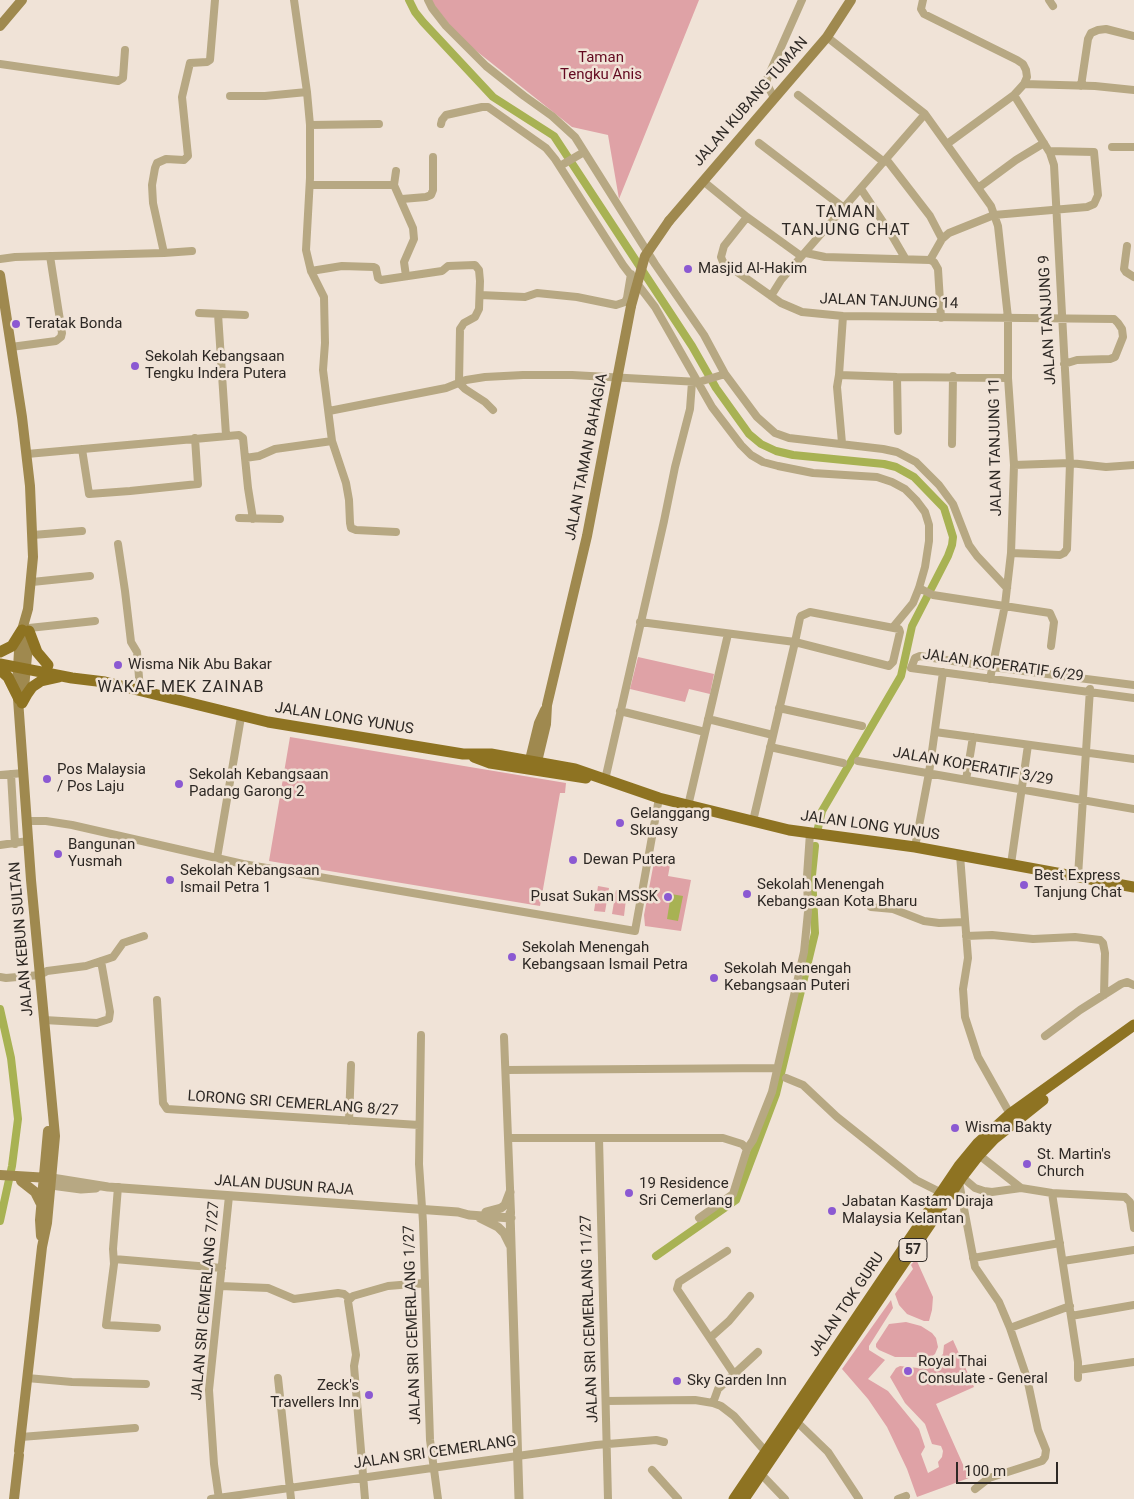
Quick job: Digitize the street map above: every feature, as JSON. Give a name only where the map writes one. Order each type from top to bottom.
[{"type":"main road","points":[[0,26],[22,0]]},
{"type":"main road","name":"JALAN KUBANG TUMAN","points":[[669,221],[828,37],[851,0]]},
{"type":"main road","name":"JALAN TAMAN BAHAGIA","points":[[532,766],[539,723],[547,705],[587,536],[631,306],[645,256],[669,221]]},
{"type":"main road","name":"JALAN KEBUN SULTAN","points":[[0,274],[27,454],[33,535],[32,582],[22,664],[20,705],[28,841],[55,1136],[41,1205],[42,1247]]},
{"type":"main road","points":[[0,652],[12,646],[27,630],[36,652],[48,666]]},
{"type":"main road","points":[[0,657],[22,664]]},
{"type":"main road","points":[[0,664],[22,664]]},
{"type":"main road","name":"JALAN LONG YUNUS","points":[[22,664],[76,671],[106,682]]},
{"type":"main road","name":"JALAN LONG YUNUS","points":[[22,664],[63,676],[106,682],[268,722],[463,754],[490,754],[532,766],[605,780],[688,806],[810,833],[960,855],[1134,887]]},
{"type":"main road","points":[[0,670],[8,677],[20,705]]},
{"type":"main road","points":[[20,705],[27,694],[41,681],[63,676]]},
{"type":"main road","name":"JALAN TOK GURU","points":[[734,1499],[978,1142],[1010,1114],[1134,1025]]},
{"type":"main road","name":"JALAN TOK GURU","points":[[744,1499],[979,1155],[994,1138],[1134,1034]]},
{"type":"main road","name":"JALAN KEBUN SULTAN","points":[[14,1499],[42,1247],[47,1223],[46,1159],[52,1102]]},
{"type":"main road","points":[[18,1178],[37,1170],[46,1159]]},
{"type":"main road","points":[[0,1176],[47,1181]]},
{"type":"main road","points":[[18,1178],[35,1192],[41,1205]]},
{"type":"street","points":[[164,253],[153,203],[152,185],[155,168],[157,162],[166,159],[184,160],[188,156],[182,94],[186,85],[190,63],[207,62],[210,60],[215,0]]},
{"type":"street","points":[[294,0],[308,92],[310,125],[310,185],[306,250],[311,271],[324,297],[325,343],[323,370],[332,441],[346,483],[351,528],[356,530],[396,532]]},
{"type":"street","points":[[428,0],[432,8],[458,39],[501,78],[563,125],[575,137],[655,264],[704,335],[722,375],[757,417],[775,433],[789,438],[897,452],[916,462],[953,504],[969,545],[1007,588]]},
{"type":"street","points":[[774,98],[767,84],[767,79],[802,0]]},
{"type":"street","points":[[924,0],[921,9],[924,14],[1023,64],[1026,70],[1027,77],[1024,84],[1014,95],[947,144]]},
{"type":"street","points":[[1081,86],[1088,39],[1091,33],[1106,29],[1134,36]]},
{"type":"street","name":"JALAN TANJUNG 11","points":[[828,37],[925,114],[991,206],[998,226],[1008,318],[1008,378],[1014,465],[1011,553],[1005,605],[990,679]]},
{"type":"street","points":[[0,64],[118,81],[123,78],[125,50]]},
{"type":"street","points":[[1024,84],[1134,90]]},
{"type":"street","points":[[230,96],[264,96],[308,92]]},
{"type":"street","name":"JALAN TANJUNG 9","points":[[1011,553],[1060,555],[1067,549],[1070,463],[1054,165],[1049,151],[1014,95]]},
{"type":"street","points":[[798,96],[885,161],[930,216],[942,239]]},
{"type":"street","points":[[442,124],[442,120],[446,115],[488,107],[546,148],[562,164],[631,274],[655,308],[699,382],[712,408],[751,455],[763,462],[822,474],[877,477],[905,489],[925,512],[929,525],[929,541],[919,588],[913,603],[894,626]]},
{"type":"street","points":[[771,296],[781,280],[802,255],[925,114]]},
{"type":"street","points":[[310,125],[378,124]]},
{"type":"street","points":[[758,143],[844,208]]},
{"type":"street","points":[[978,188],[1016,160],[1044,143]]},
{"type":"street","points":[[1112,147],[1134,147]]},
{"type":"street","points":[[930,260],[942,239],[957,229],[994,215],[1086,207],[1094,204],[1098,195],[1094,152],[1049,151]]},
{"type":"street","points":[[562,164],[583,152]]},
{"type":"street","points":[[402,198],[432,195],[434,190],[433,157]]},
{"type":"street","points":[[396,171],[394,185],[402,198],[414,228],[414,239],[404,262],[406,276]]},
{"type":"street","points":[[703,181],[747,217],[802,255]]},
{"type":"street","points":[[310,185],[394,185]]},
{"type":"street","points":[[860,189],[905,258]]},
{"type":"street","name":"JALAN TANJUNG 14","points":[[747,217],[724,246],[721,256],[726,265],[781,303],[802,312],[843,316],[1114,319],[1122,329],[1123,337],[1115,357],[1110,360],[1077,360],[1064,364]]},
{"type":"street","points":[[1127,246],[1124,268],[1126,272],[1134,277]]},
{"type":"street","points":[[0,259],[192,251]]},
{"type":"street","points":[[802,255],[806,253],[825,257],[930,260],[934,262],[938,269],[941,318]]},
{"type":"street","points":[[12,347],[56,341],[61,338],[62,333],[50,256]]},
{"type":"street","points":[[311,271],[342,266],[374,267],[376,268],[378,278],[381,280],[442,271],[448,266],[475,265],[478,270],[480,295],[478,313],[464,323],[460,329],[459,382],[465,389],[485,402],[493,410]]},
{"type":"street","points":[[480,295],[525,296],[537,293],[577,297],[616,304],[625,302],[627,298],[631,274]]},
{"type":"street","points":[[199,313],[245,315]]},
{"type":"street","points":[[218,314],[226,435]]},
{"type":"street","points":[[842,444],[837,395],[843,316]]},
{"type":"street","points":[[839,374],[897,377],[953,376],[1008,378]]},
{"type":"street","points":[[329,412],[446,388],[474,378],[572,375],[699,382],[722,375]]},
{"type":"street","points":[[952,444],[953,376]]},
{"type":"street","points":[[897,377],[898,431]]},
{"type":"street","points":[[605,780],[675,467],[699,382]]},
{"type":"street","points":[[27,454],[239,434],[242,437],[253,519]]},
{"type":"street","points":[[82,448],[89,494],[130,491],[198,484],[195,438]]},
{"type":"street","points":[[244,458],[260,456],[275,449],[332,441]]},
{"type":"street","points":[[1014,465],[1070,463],[1106,467],[1134,465]]},
{"type":"street","points":[[239,518],[280,519]]},
{"type":"street","points":[[33,535],[82,531]]},
{"type":"street","points":[[118,544],[130,642],[137,652],[140,690]]},
{"type":"street","points":[[32,582],[90,576]]},
{"type":"street","points":[[919,588],[930,594],[1050,612],[1054,622],[1052,646]]},
{"type":"street","points":[[640,622],[795,642],[889,666],[893,662],[900,632],[898,628],[807,612],[800,618],[795,642],[753,821]]},
{"type":"street","points":[[27,630],[95,621]]},
{"type":"street","points":[[688,806],[728,634]]},
{"type":"street","name":"JALAN KOPERATIF 6/29","points":[[992,667],[919,656],[911,668],[1134,698]]},
{"type":"street","points":[[992,667],[1134,685]]},
{"type":"street","points":[[915,848],[929,773],[943,672]]},
{"type":"street","points":[[1078,876],[1091,680]]},
{"type":"street","points":[[779,708],[862,726]]},
{"type":"street","points":[[620,712],[705,732]]},
{"type":"street","points":[[217,858],[241,716]]},
{"type":"street","points":[[708,719],[773,735]]},
{"type":"street","points":[[935,732],[1134,759]]},
{"type":"street","points":[[966,780],[973,737]]},
{"type":"street","points":[[1011,864],[1028,745]]},
{"type":"street","points":[[770,747],[843,763]]},
{"type":"street","name":"JALAN KOPERATIF 3/29","points":[[858,761],[1134,809]]},
{"type":"street","points":[[0,774],[24,773]]},
{"type":"street","points":[[11,774],[15,844]]},
{"type":"street","points":[[27,821],[46,821],[72,825],[258,867],[635,932],[659,798]]},
{"type":"street","points":[[699,1218],[730,1197],[747,1149],[754,1140],[770,1097],[804,952],[808,912],[807,876],[810,833]]},
{"type":"street","points":[[0,845],[28,841]]},
{"type":"street","points":[[960,855],[968,958],[963,1002],[968,1032],[978,1057],[1010,1114]]},
{"type":"street","points":[[871,907],[893,910],[924,921],[940,923],[965,922]]},
{"type":"street","points":[[966,936],[992,935],[1033,939],[1075,937],[1100,940],[1103,942],[1105,953],[1104,995]]},
{"type":"street","points":[[0,977],[40,975],[47,971],[83,966],[101,961],[115,955],[123,943],[144,936]]},
{"type":"street","points":[[44,1020],[97,1023],[109,1019],[110,1012],[101,961]]},
{"type":"street","points":[[1046,1036],[1121,984],[1127,982],[1134,985]]},
{"type":"street","name":"LORONG SRI CEMERLANG 8/27","points":[[157,1000],[163,1104],[169,1110],[419,1126]]},
{"type":"street","name":"JALAN SRI CEMERLANG 1/27","points":[[421,1035],[419,1164],[430,1440],[438,1499]]},
{"type":"street","points":[[504,1037],[519,1499]]},
{"type":"street","points":[[349,1121],[351,1065]]},
{"type":"street","points":[[506,1070],[776,1068]]},
{"type":"street","points":[[786,1078],[803,1085],[837,1117],[916,1180],[942,1193]]},
{"type":"street","points":[[508,1138],[723,1138],[742,1144],[747,1149]]},
{"type":"street","name":"JALAN SRI CEMERLANG 11/27","points":[[599,1138],[608,1499]]},
{"type":"street","points":[[979,1155],[1021,1188]]},
{"type":"street","points":[[961,1180],[975,1188],[992,1192],[1021,1188],[1052,1193],[1125,1196],[1130,1202],[1134,1228]]},
{"type":"street","points":[[961,1180],[977,1270],[1000,1302],[1010,1328],[1028,1378],[1038,1430],[1046,1450],[1045,1457],[1036,1464],[989,1478],[975,1489]]},
{"type":"street","name":"JALAN DUSUN RAJA","points":[[47,1181],[422,1210],[486,1212],[511,1216]]},
{"type":"street","points":[[118,1187],[114,1259],[106,1324],[157,1328]]},
{"type":"street","points":[[486,1212],[501,1208],[508,1200],[510,1192]]},
{"type":"street","points":[[1052,1193],[1070,1306],[1078,1374],[1134,1362]]},
{"type":"street","name":"JALAN SRI CEMERLANG 7/27","points":[[216,1499],[209,1390],[229,1196]]},
{"type":"street","name":"JALAN DUSUN RAJA","points":[[458,1212],[474,1216],[511,1216]]},
{"type":"street","points":[[474,1216],[498,1227],[504,1233],[512,1250]]},
{"type":"street","points":[[974,1258],[1060,1243]]},
{"type":"street","points":[[1063,1261],[1134,1250]]},
{"type":"street","points":[[727,1251],[679,1282],[677,1291],[734,1374]]},
{"type":"street","points":[[114,1259],[222,1268]]},
{"type":"street","points":[[349,1298],[388,1286],[424,1283]]},
{"type":"street","points":[[221,1286],[268,1288],[294,1299],[338,1293],[344,1294],[349,1298]]},
{"type":"street","points":[[710,1338],[729,1321],[750,1296]]},
{"type":"street","points":[[349,1298],[348,1304],[356,1355],[354,1366],[365,1499]]},
{"type":"street","points":[[1010,1328],[1070,1306]]},
{"type":"street","points":[[1071,1316],[1134,1306]]},
{"type":"street","points":[[713,1403],[718,1389],[758,1352]]},
{"type":"street","points":[[27,1378],[72,1382],[146,1384]]},
{"type":"street","points":[[278,1378],[285,1431],[286,1462],[292,1499]]},
{"type":"street","points":[[606,1401],[695,1400],[713,1403],[734,1416],[766,1452]]},
{"type":"street","points":[[796,1422],[828,1452],[859,1499]]},
{"type":"street","points":[[21,1436],[135,1428]]},
{"type":"street","name":"JALAN SRI CEMERLANG","points":[[216,1499],[607,1443],[656,1440],[664,1442]]},
{"type":"street","points":[[652,1470],[678,1499]]},
{"type":"street","points":[[761,1474],[785,1499]]},
{"type":"street","points":[[898,1499],[906,1496]]},
{"type":"green space","name":"Taman Tengku Anis","points":[[430,0],[699,0],[619,199],[608,135],[572,127],[460,38]]},
{"type":"green space","points":[[638,657],[714,674],[710,694],[689,689],[685,702],[630,689]]},
{"type":"green space","points":[[290,737],[566,783],[565,793],[560,793],[540,906],[269,861]]},
{"type":"green space","name":"Pusat Sukan MSSK","points":[[654,862],[670,865],[668,876],[691,880],[681,931],[645,926],[644,915]]},
{"type":"green space","points":[[598,886],[609,888],[605,912],[594,911]]},
{"type":"green space","points":[[616,890],[627,891],[624,916],[612,914]]},
{"type":"green space","points":[[916,1259],[933,1297],[929,1321],[924,1321],[907,1314],[899,1305],[895,1294],[913,1269],[911,1265]]},
{"type":"green space","points":[[891,1300],[893,1308],[869,1346],[869,1350],[885,1360],[868,1379],[888,1391],[919,1429],[925,1447],[921,1454],[928,1473],[939,1467],[938,1462],[942,1457],[943,1451],[941,1446],[932,1444],[925,1424],[905,1403],[890,1377],[896,1368],[900,1366],[930,1368],[943,1354],[944,1345],[953,1340],[974,1387],[936,1404],[969,1478],[917,1497],[907,1469],[887,1427],[868,1399],[842,1369]]},
{"type":"green space","points":[[906,1322],[921,1326],[932,1333],[936,1338],[938,1347],[935,1354],[931,1357],[895,1357],[876,1347],[889,1324]]},
{"type":"shaded area","points":[[671,894],[683,896],[678,921],[667,919]]},
{"type":"waterway","points":[[409,0],[423,22],[493,97],[554,136],[692,346],[716,388],[749,434],[761,444],[776,451],[793,455],[884,464],[896,467],[914,477],[944,508],[953,537],[952,545],[912,626],[901,676],[822,811],[818,828]]},
{"type":"waterway","points":[[656,1256],[736,1200],[776,1094],[815,933],[812,875],[815,846]]},
{"type":"waterway","points":[[0,1009],[11,1058],[18,1119],[12,1166],[0,1221]]},
{"type":"place","name":"Masjid Al-Hakim","points":[[688,269]]},
{"type":"place","name":"Teratak Bonda","points":[[16,324]]},
{"type":"place","name":"Sekolah Kebangsaan Tengku Indera Putera","points":[[135,366]]},
{"type":"place","name":"Wisma Nik Abu Bakar","points":[[118,665]]},
{"type":"place","name":"Pos Malaysia / Pos Laju","points":[[47,779]]},
{"type":"place","name":"Sekolah Kebangsaan Padang Garong 2","points":[[179,784]]},
{"type":"place","name":"Gelanggang Skuasy","points":[[620,823]]},
{"type":"place","name":"Bangunan Yusmah","points":[[58,854]]},
{"type":"place","name":"Dewan Putera","points":[[573,860]]},
{"type":"place","name":"Sekolah Kebangsaan Ismail Petra 1","points":[[170,880]]},
{"type":"place","name":"Best Express Tanjung Chat","points":[[1024,885]]},
{"type":"place","name":"Sekolah Menengah Kebangsaan Kota Bharu","points":[[747,894]]},
{"type":"place","name":"Pusat Sukan MSSK","points":[[668,897]]},
{"type":"place","name":"Sekolah Menengah Kebangsaan Ismail Petra","points":[[512,957]]},
{"type":"place","name":"Sekolah Menengah Kebangsaan Puteri","points":[[714,978]]},
{"type":"place","name":"Wisma Bakty","points":[[955,1128]]},
{"type":"place","name":"St. Martin's Church","points":[[1027,1164]]},
{"type":"place","name":"19 Residence Sri Cemerlang","points":[[629,1193]]},
{"type":"place","name":"Jabatan Kastam Diraja Malaysia Kelantan","points":[[832,1211]]},
{"type":"place","name":"Royal Thai Consulate - General","points":[[908,1371]]},
{"type":"place","name":"Sky Garden Inn","points":[[677,1381]]},
{"type":"place","name":"Zeck's Travellers Inn","points":[[369,1395]]},
{"type":"district","name":"TAMAN TANJUNG CHAT","points":[[846,222]]},
{"type":"district","name":"WAKAF MEK ZAINAB","points":[[181,688]]}]
